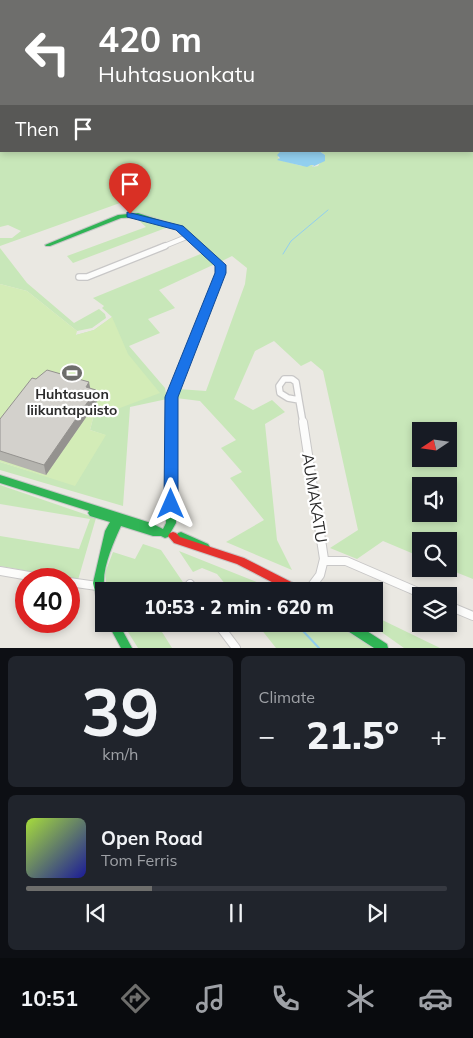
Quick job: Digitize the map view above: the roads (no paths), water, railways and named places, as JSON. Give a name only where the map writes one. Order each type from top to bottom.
[{"type":"street","points":[[48,245],[111,219],[130,214],[173,225],[189,236],[220,265],[221,273],[172,397],[171,523],[165,534]]},
{"type":"street","points":[[79,277],[87,277],[189,236]]},
{"type":"street","name":"AUMAKATU","points":[[299,400],[326,561],[325,567],[314,582]]},
{"type":"street","points":[[0,479],[142,530],[183,537],[200,543],[205,547],[267,572],[284,582]]},
{"type":"street","points":[[98,582],[108,538],[118,520]]},
{"type":"street","points":[[326,561],[346,561],[412,590]]},
{"type":"street","points":[[0,571],[15,574]]},
{"type":"street","points":[[80,584],[95,586]]},
{"type":"street","points":[[457,609],[473,616]]},
{"type":"street","points":[[118,632],[127,648]]},
{"type":"street","points":[[224,632],[236,648]]},
{"type":"street","points":[[359,632],[382,648]]},
{"type":"water","points":[[280,152],[320,152],[325,155],[325,161],[312,167],[314,165],[307,167],[277,160],[280,158],[277,155]]},
{"type":"waterway","points":[[283,254],[291,241],[328,210]]},
{"type":"waterway","points":[[304,632],[319,648]]},
{"type":"place","name":"Huhtasuon liikuntapuisto","points":[[72,373]]}]
